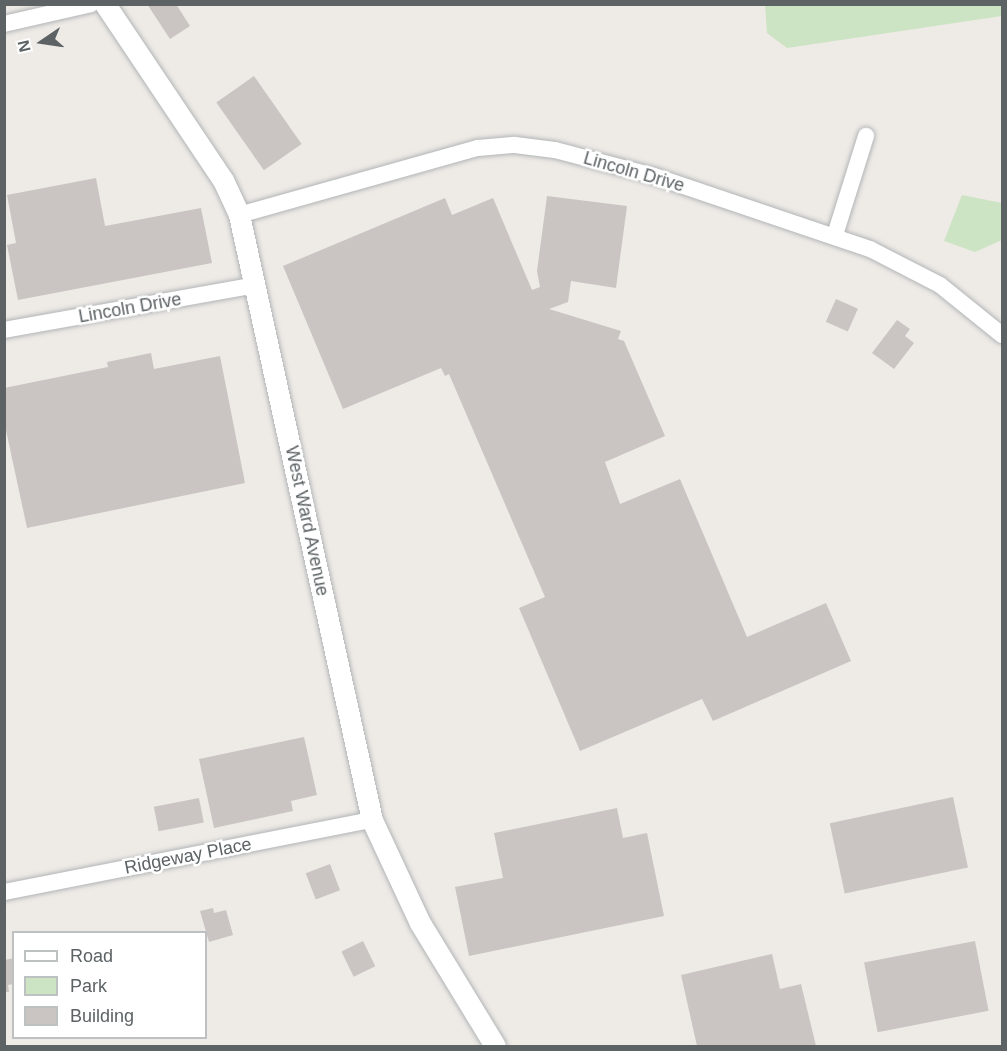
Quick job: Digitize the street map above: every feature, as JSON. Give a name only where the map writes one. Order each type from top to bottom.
[{"type":"street","points":[[4,24],[91,4]]},
{"type":"street","name":"West Ward Avenue","points":[[105,4],[223,180],[239,215],[372,820],[420,923],[495,1047]]},
{"type":"street","points":[[836,235],[866,136]]},
{"type":"street","name":"Lincoln Drive","points":[[239,215],[478,148],[516,145],[555,150],[654,176],[836,235],[940,285],[1002,335]]},
{"type":"street","name":"Lincoln Drive","points":[[4,330],[256,285]]},
{"type":"street","name":"Ridgeway Place","points":[[4,892],[372,820]]},
{"type":"green space","points":[[1002,4],[1002,16],[787,48],[767,33],[765,5]]},
{"type":"green space","points":[[962,195],[1002,203],[1002,240],[975,252],[944,241]]},
{"type":"building","points":[[147,4],[176,4],[190,26],[170,39]]},
{"type":"building","points":[[254,76],[302,144],[264,170],[216,102]]},
{"type":"building","points":[[96,178],[105,226],[201,208],[212,263],[18,300],[7,245],[16,243],[7,195]]},
{"type":"building","points":[[547,196],[627,206],[616,288],[571,281],[568,302],[549,309],[621,331],[618,339],[624,341],[665,436],[605,462],[620,504],[680,479],[747,637],[826,603],[851,661],[713,721],[702,699],[580,751],[519,608],[545,597],[449,374],[445,376],[441,368],[343,409],[283,266],[445,198],[452,215],[493,198],[532,290],[540,287],[537,271]]},
{"type":"building","points":[[836,299],[858,309],[848,332],[826,322]]},
{"type":"building","points":[[897,320],[910,329],[905,336],[914,343],[894,369],[872,353]]},
{"type":"building","points":[[151,353],[154,369],[220,356],[245,483],[27,528],[4,421],[4,388],[108,367],[107,362]]},
{"type":"building","points":[[304,737],[317,795],[291,801],[293,811],[214,828],[199,759]]},
{"type":"building","points":[[953,797],[968,867],[845,894],[830,823]]},
{"type":"building","points":[[199,798],[204,823],[159,831],[154,807]]},
{"type":"building","points":[[617,808],[623,838],[647,833],[664,916],[469,956],[455,887],[503,878],[494,833]]},
{"type":"building","points":[[330,864],[340,890],[316,899],[306,873]]},
{"type":"building","points":[[213,908],[214,913],[226,910],[233,935],[209,942],[200,911]]},
{"type":"building","points":[[363,941],[375,966],[354,977],[341,952]]},
{"type":"building","points":[[975,941],[989,1011],[878,1032],[864,963]]},
{"type":"building","points":[[772,954],[780,989],[801,984],[816,1046],[697,1046],[681,975]]},
{"type":"building","points":[[12,958],[12,984],[8,985],[9,992],[4,992],[4,960]]}]
